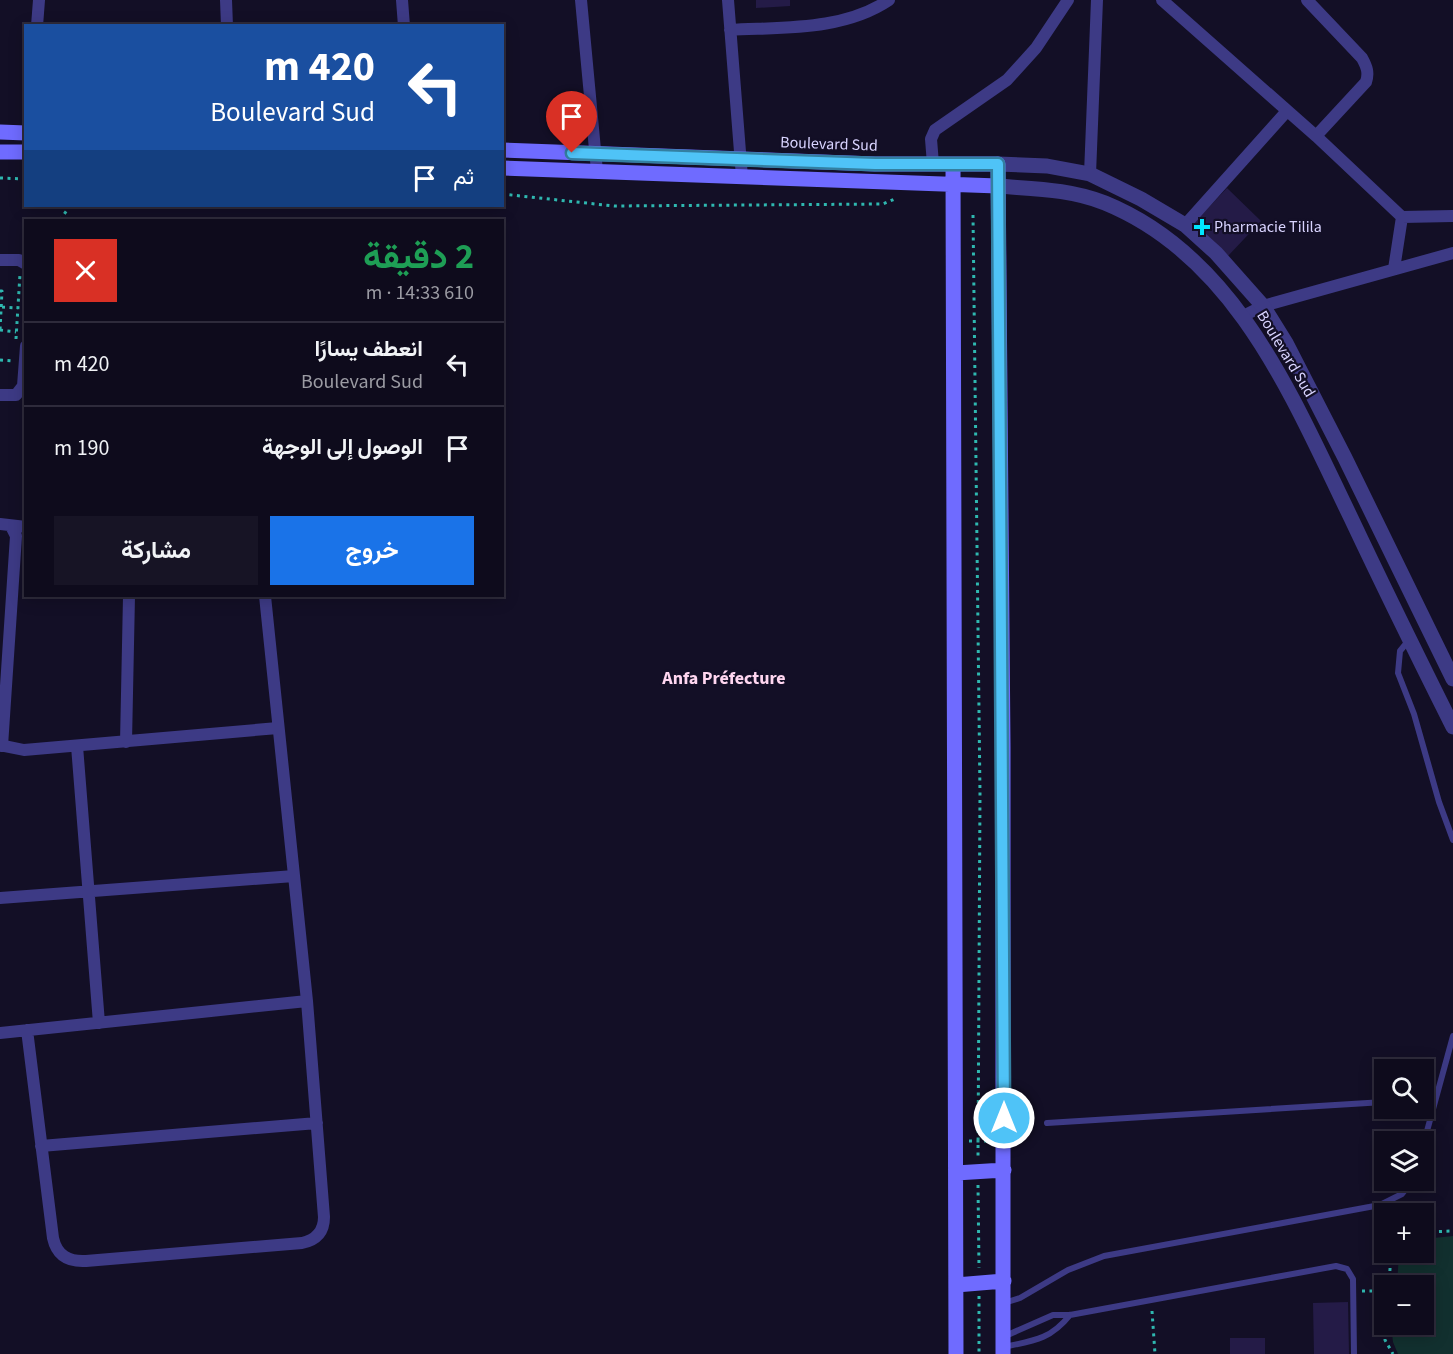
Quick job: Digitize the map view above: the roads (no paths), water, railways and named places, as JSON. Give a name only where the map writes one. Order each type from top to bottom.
[{"type":"main road","points":[[0,132],[24,133]]},
{"type":"main road","name":"Boulevard Sud","points":[[504,150],[742,159],[998,164]]},
{"type":"main road","points":[[0,152],[24,152]]},
{"type":"main road","points":[[953,164],[956,1354]]},
{"type":"main road","points":[[998,164],[1004,1141],[1003,1346]]},
{"type":"main road","name":"Boulevard Sud","points":[[504,168],[998,186]]},
{"type":"main road","points":[[956,1173],[1004,1170]]},
{"type":"main road","points":[[956,1285],[1004,1281]]},
{"type":"street","points":[[37,24],[39,0]]},
{"type":"street","points":[[226,0],[227,24]]},
{"type":"street","points":[[402,0],[404,24]]},
{"type":"street","points":[[581,0],[597,171]]},
{"type":"street","points":[[728,0],[742,177]]},
{"type":"street","points":[[730,30],[837,22],[881,6],[889,0]]},
{"type":"street","points":[[933,164],[931,140],[935,130],[1006,80],[1036,48],[1068,0]]},
{"type":"street","points":[[1090,174],[1097,0]]},
{"type":"street","points":[[1162,0],[1316,136],[1402,217],[1453,216]]},
{"type":"street","points":[[1307,0],[1362,58],[1368,76],[1366,82],[1316,136]]},
{"type":"street","points":[[1185,225],[1287,111]]},
{"type":"street","name":"Boulevard Sud","points":[[998,164],[1047,166],[1090,174],[1141,199],[1185,225],[1216,254],[1263,306],[1286,344],[1345,458],[1453,680]]},
{"type":"street","name":"Boulevard Sud","points":[[998,186],[1043,188],[1105,203],[1144,224],[1176,247],[1210,279],[1243,316],[1289,391],[1453,727]]},
{"type":"street","points":[[1394,269],[1402,217]]},
{"type":"street","points":[[1243,316],[1263,306],[1453,253]]},
{"type":"street","points":[[0,260],[19,260],[24,263]]},
{"type":"street","points":[[0,395],[16,394],[23,390]]},
{"type":"street","points":[[6,525],[24,527]]},
{"type":"street","points":[[6,525],[16,536],[1,746],[24,750],[278,728]]},
{"type":"street","points":[[126,742],[129,597]]},
{"type":"street","points":[[27,1030],[53,1238],[62,1255],[80,1261],[302,1243],[314,1239],[324,1224],[317,1123],[307,1001],[265,597]]},
{"type":"street","points":[[77,746],[99,1023]]},
{"type":"street","points":[[0,898],[294,876]]},
{"type":"street","points":[[0,1033],[307,1001]]},
{"type":"street","points":[[41,1146],[317,1123]]},
{"type":"lane","points":[[1410,640],[1400,651],[1398,673],[1418,725],[1439,802],[1453,840]]},
{"type":"lane","points":[[1427,1131],[1453,1036]]},
{"type":"lane","points":[[1047,1124],[1374,1103]]},
{"type":"lane","points":[[1004,1303],[1020,1298],[1068,1270],[1104,1256],[1380,1205],[1404,1191]]},
{"type":"lane","points":[[1003,1346],[1053,1315],[1071,1315],[1336,1266],[1350,1273],[1354,1292],[1354,1354]]},
{"type":"lane","points":[[1003,1346],[1046,1337],[1058,1329],[1071,1315]]},
{"type":"place","name":"Pharmacie Tilila","points":[[1202,227]]},
{"type":"district","name":"Anfa Préfecture","points":[[724,678]]}]
